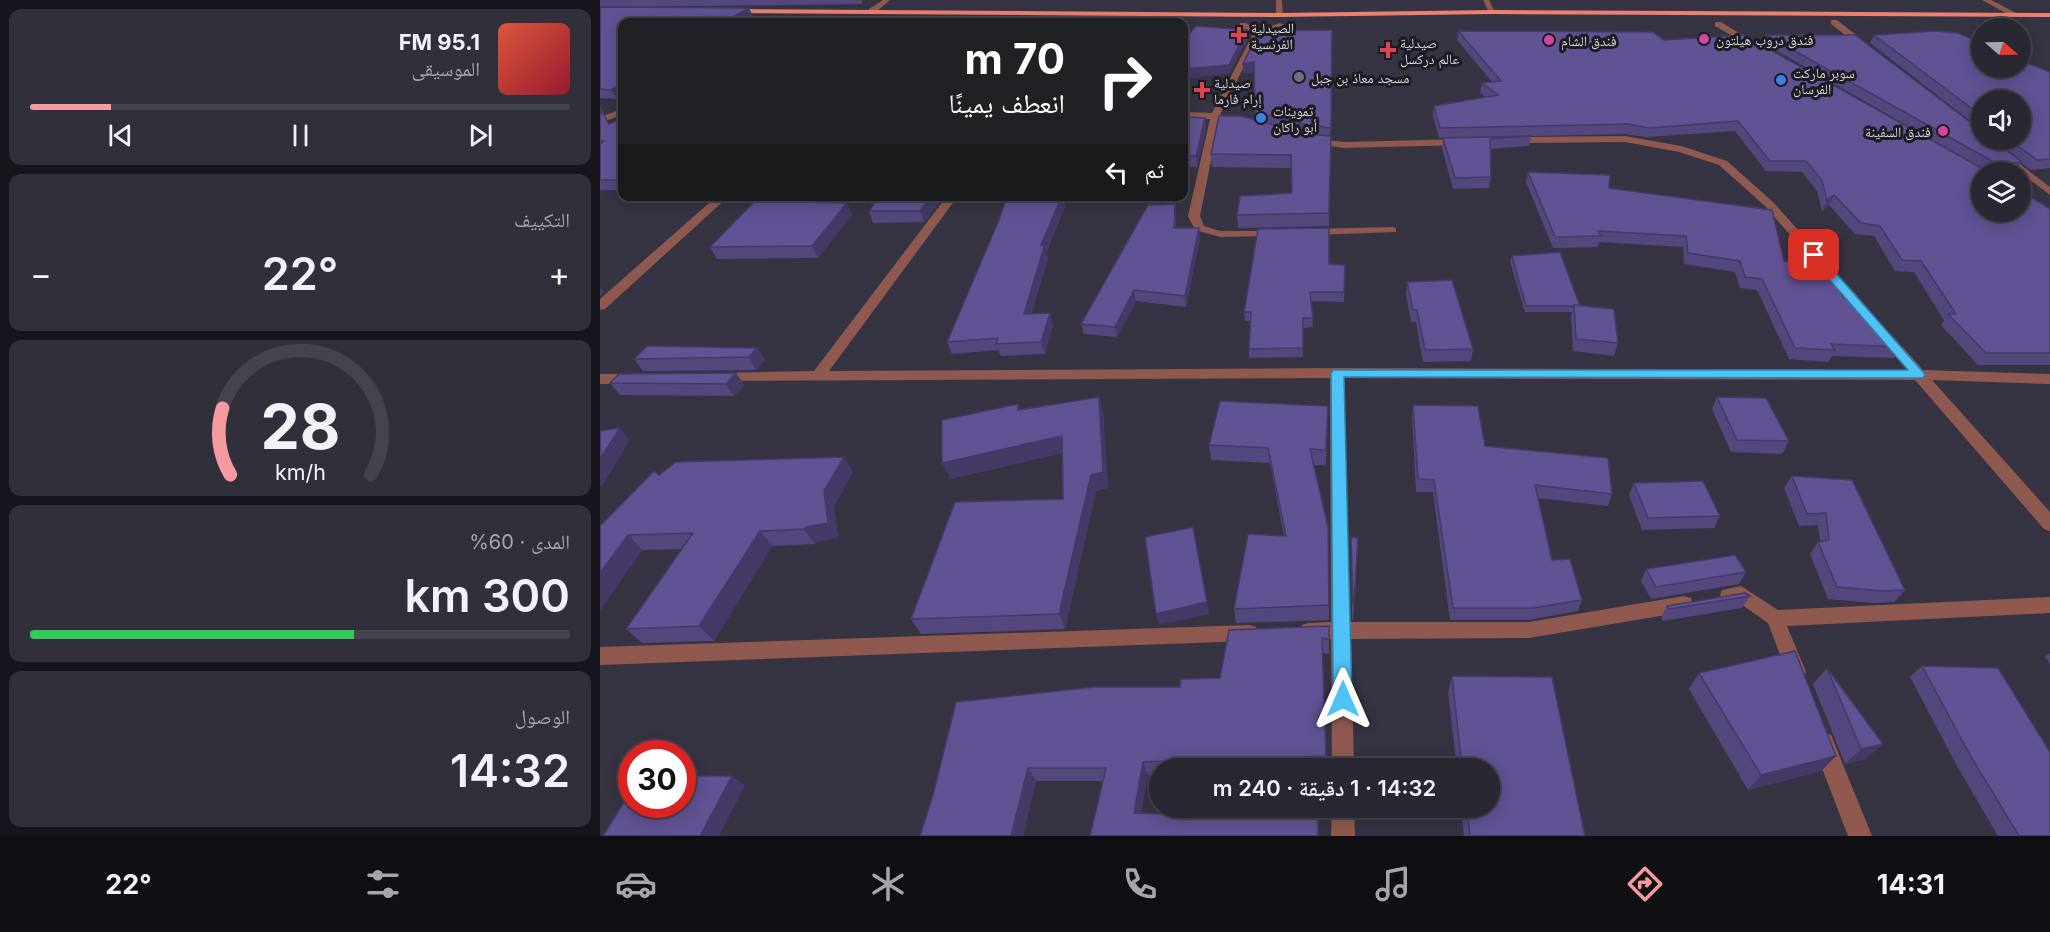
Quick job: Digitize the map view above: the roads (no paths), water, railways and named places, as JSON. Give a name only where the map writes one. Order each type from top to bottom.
[{"type":"highway","points":[[718,11],[1280,15],[1493,12],[2050,15]]},
{"type":"highway","points":[[1079,18],[1083,12]]},
{"type":"highway","points":[[1493,12],[1496,23]]},
{"type":"highway","points":[[1707,24],[1742,23]]},
{"type":"highway","points":[[1753,23],[2050,24]]},
{"type":"highway","points":[[1231,25],[1291,25]]},
{"type":"street","points":[[872,11],[887,0]]},
{"type":"street","points":[[1279,0],[1280,15]]},
{"type":"street","points":[[1486,0],[1493,12]]},
{"type":"street","points":[[1985,0],[2016,15]]},
{"type":"street","points":[[1834,22],[1871,51]]},
{"type":"street","points":[[1718,24],[1760,48]]},
{"type":"street","points":[[1243,25],[1257,33]]},
{"type":"street","points":[[1280,25],[1257,33],[1215,116],[1194,216],[1199,228],[1220,234],[1392,230]]},
{"type":"street","points":[[600,120],[618,113]]},
{"type":"street","points":[[1188,115],[1215,116],[1246,124]]},
{"type":"street","points":[[1298,138],[1344,145],[1469,141]]},
{"type":"street","points":[[1504,140],[1624,139],[1681,149],[1723,164],[1769,204],[1872,321]]},
{"type":"street","points":[[1996,150],[2050,192]]},
{"type":"street","points":[[600,306],[718,201]]},
{"type":"street","points":[[818,376],[949,201]]},
{"type":"street","points":[[1879,330],[2050,524]]},
{"type":"street","points":[[1337,373],[1343,758]]},
{"type":"street","points":[[704,378],[1337,373],[1919,375],[2050,379]]},
{"type":"street","points":[[600,380],[646,379]]},
{"type":"street","points":[[1294,632],[1529,630],[1741,594],[1775,618],[1805,694]]},
{"type":"street","points":[[1775,618],[2050,605]]},
{"type":"street","points":[[600,656],[1270,633]]},
{"type":"street","points":[[1818,727],[1860,836]]},
{"type":"street","points":[[1343,818],[1343,836]]},
{"type":"place","name":"الصيدلية الفرنسية","points":[[1239,35]]},
{"type":"place","name":"فندق دروب هيلتون","points":[[1704,39]]},
{"type":"place","name":"فندق الشام","points":[[1549,40]]},
{"type":"place","name":"صيدلية عالم دركسل","points":[[1388,50]]},
{"type":"place","name":"مسجد معاذ بن جبل","points":[[1299,77]]},
{"type":"place","name":"سوبر ماركت الفرسان","points":[[1781,80]]},
{"type":"place","name":"صيدلية إرام فارما","points":[[1202,90]]},
{"type":"place","name":"تموينات أبو راكان","points":[[1261,118]]},
{"type":"place","name":"فندق السفينة","points":[[1943,131]]}]
